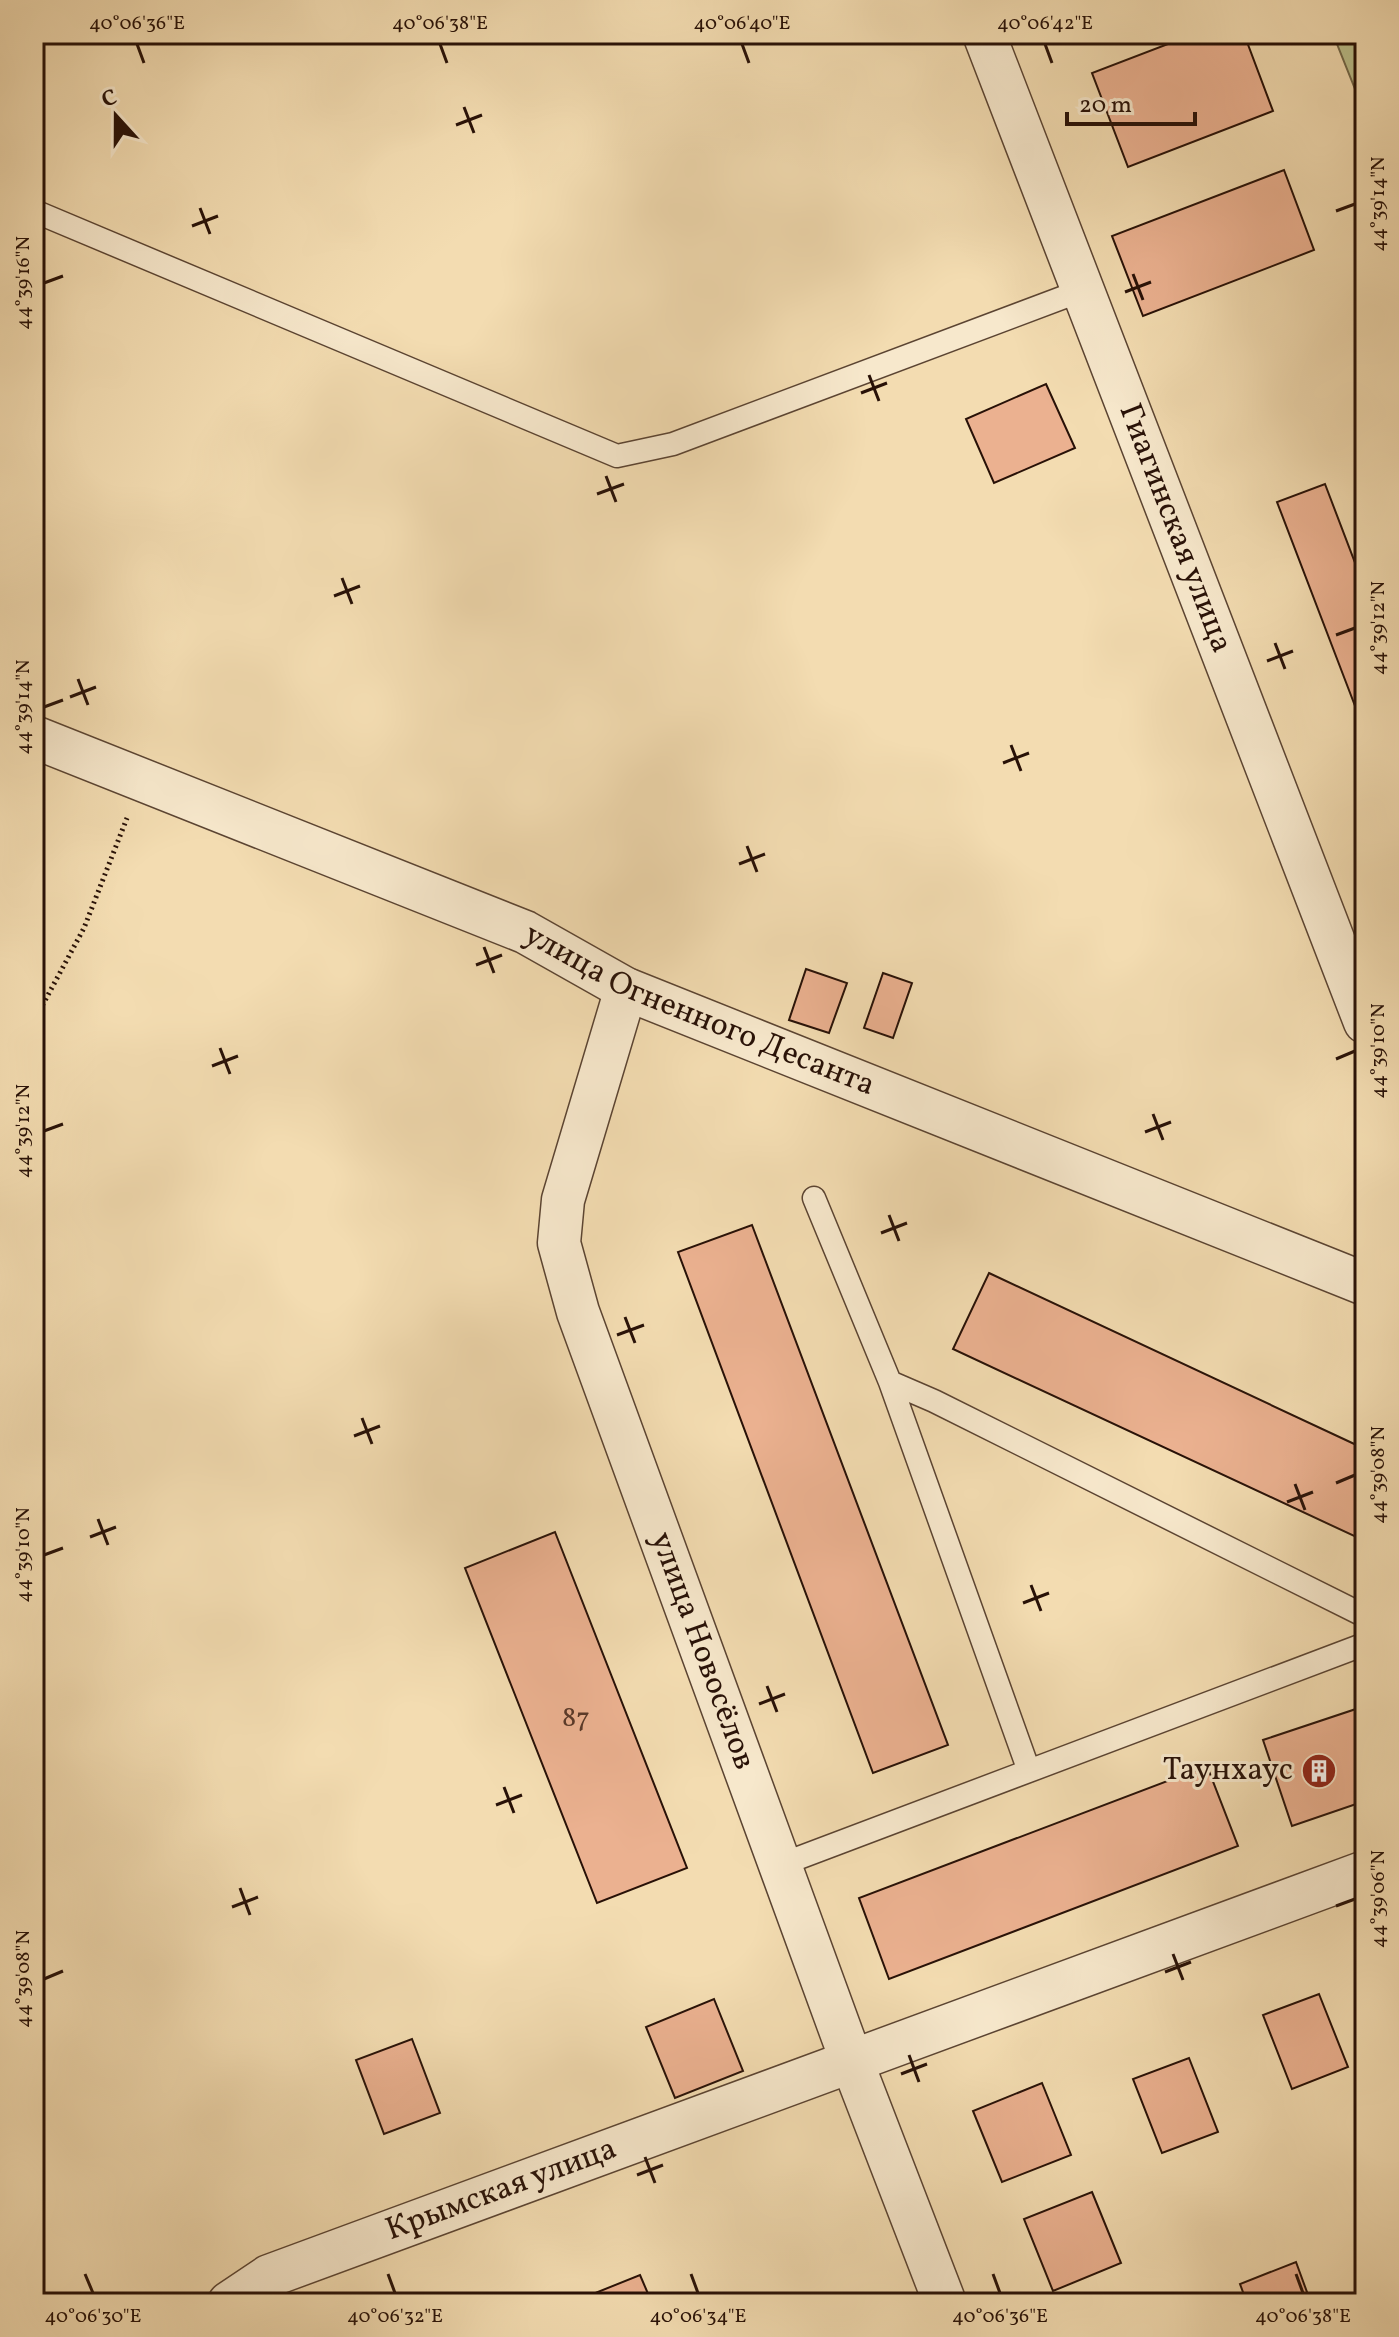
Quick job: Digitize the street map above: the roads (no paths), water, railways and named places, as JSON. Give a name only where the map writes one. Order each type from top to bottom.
[{"type":"street","name":"Гиагинская улица","points":[[984,34],[1365,1022]]},
{"type":"street","name":"улица Огненного Десанта","points":[[34,737],[525,932],[626,989],[1365,1284]]},
{"type":"street","name":"улица Новосёлов","points":[[626,989],[563,1200],[559,1243],[578,1312],[852,2062],[945,2303]]},
{"type":"street","name":"Крымская улица","points":[[229,2303],[269,2276],[1365,1872]]},
{"type":"lane","points":[[34,211],[617,456],[673,444],[1083,290]]},
{"type":"lane","points":[[814,1198],[890,1382],[1029,1771]]},
{"type":"lane","points":[[890,1382],[934,1401],[1365,1616]]},
{"type":"lane","points":[[780,1865],[1365,1644]]},
{"type":"place","name":"Таунхаус","points":[[1319,1771]]}]
